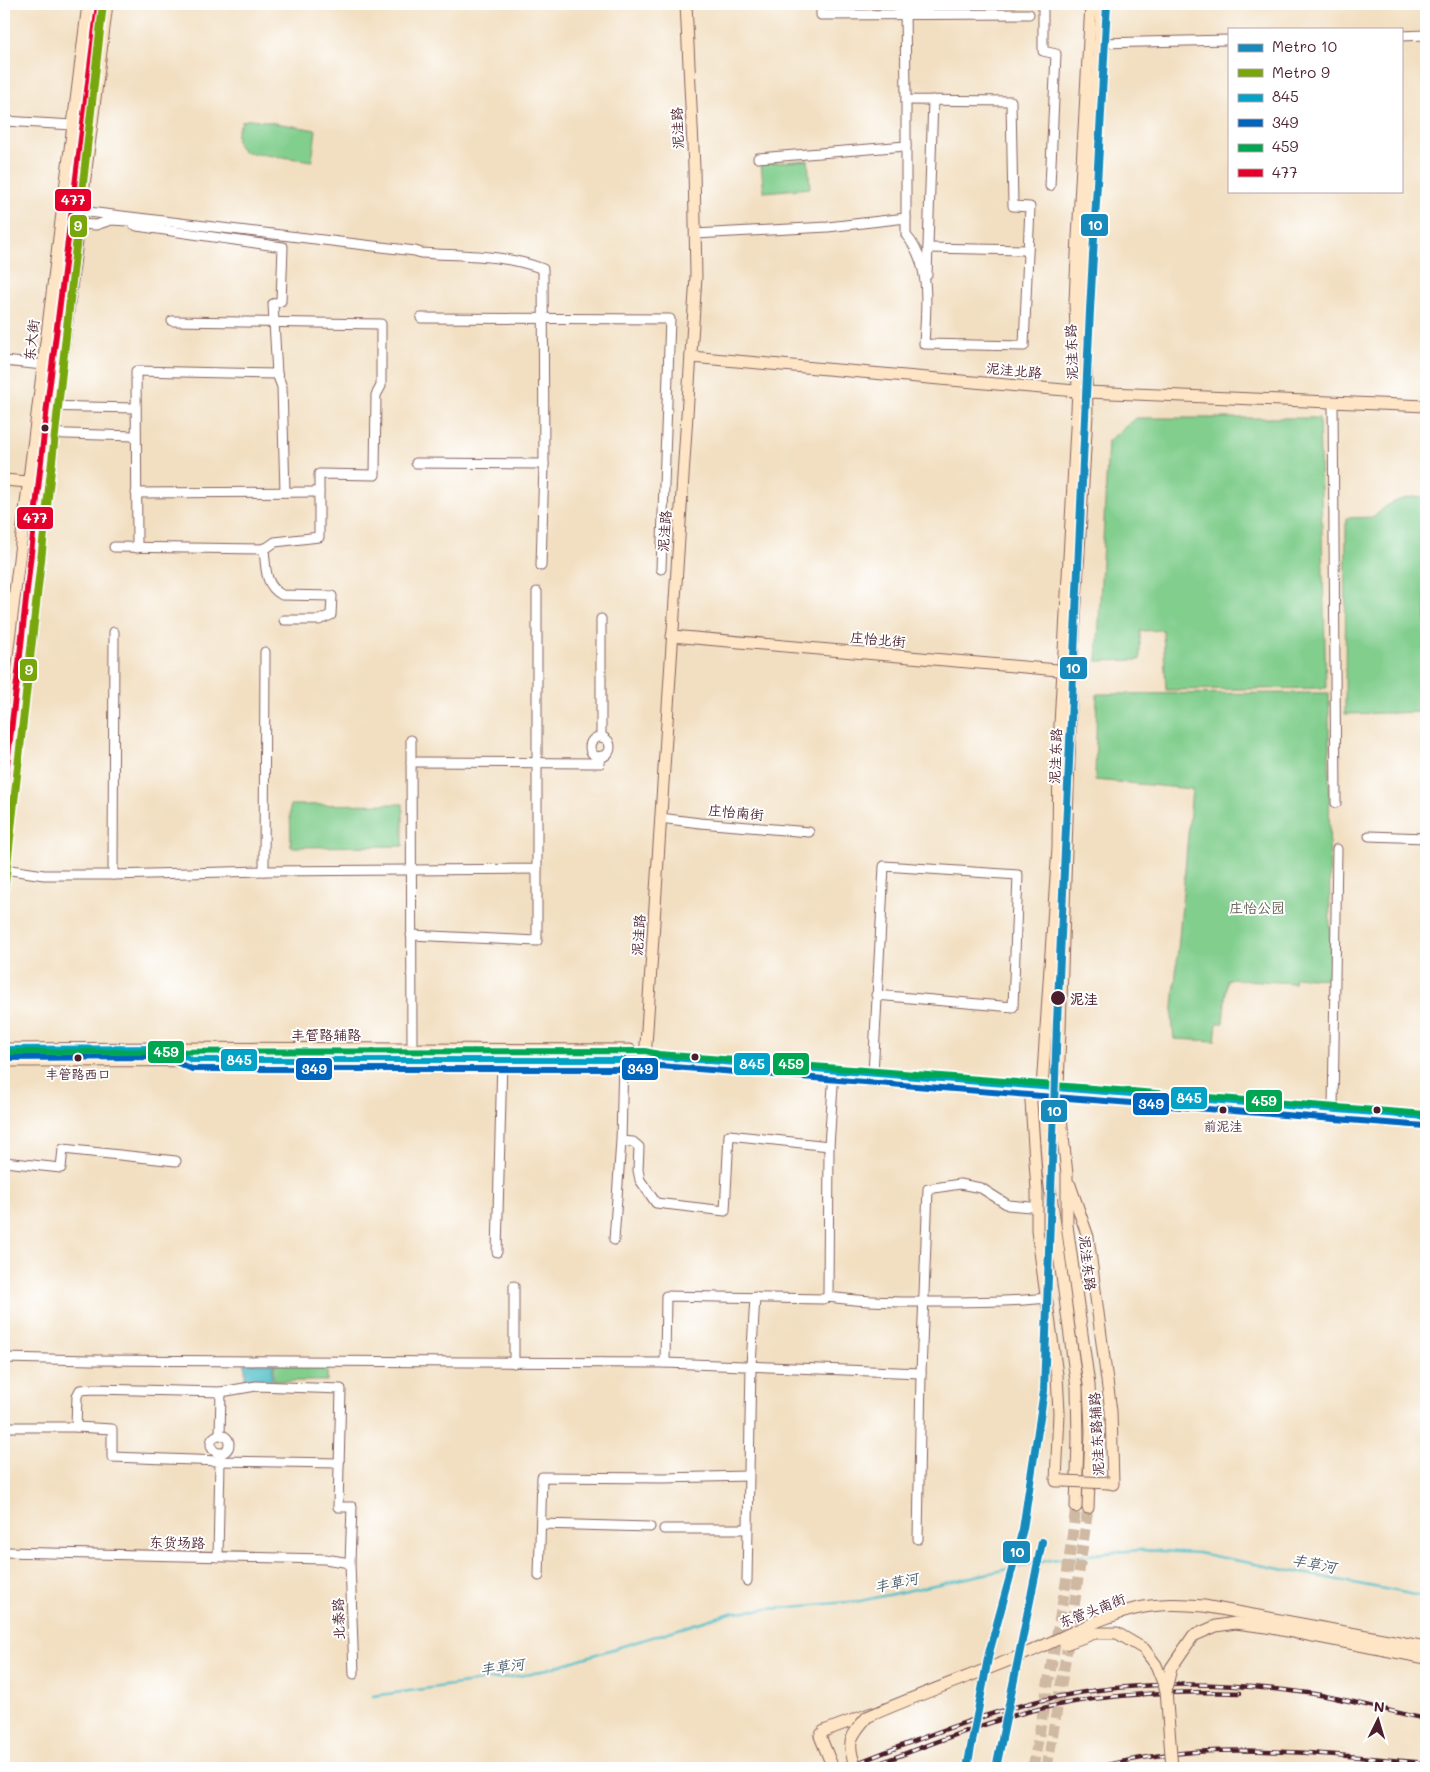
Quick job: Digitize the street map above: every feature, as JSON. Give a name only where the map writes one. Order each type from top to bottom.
[{"type":"main road","name":"东大街","points":[[4,680],[88,4]]},
{"type":"main road","points":[[4,858],[6,818],[28,665],[56,407],[107,4]]},
{"type":"main road","name":"泥洼路","points":[[645,1060],[696,277],[694,167],[686,4]]},
{"type":"main road","name":"泥洼东路","points":[[1082,391],[1075,302],[1091,4]]},
{"type":"main road","name":"泥洼东路","points":[[1071,671],[1058,743],[1058,847],[1036,1090],[1077,1388],[1082,1508],[1091,1431],[1089,1385],[1068,1225],[1066,1174],[1058,1092],[1086,277],[1102,4]]},
{"type":"main road","name":"泥洼北路","points":[[691,357],[1082,391],[1426,406]]},
{"type":"main road","points":[[4,480],[28,482]]},
{"type":"main road","name":"庄怡北街","points":[[672,636],[1071,671]]},
{"type":"main road","points":[[166,1048],[192,1060]]},
{"type":"main road","name":"丰管路辅路","points":[[4,1049],[630,1050],[645,1060]]},
{"type":"main road","points":[[504,1059],[526,1049]]},
{"type":"main road","points":[[4,1061],[623,1059],[645,1060],[658,1063],[834,1073],[1426,1123]]},
{"type":"main road","points":[[834,1073],[873,1074],[1036,1090]]},
{"type":"main road","name":"泥洼东路辅路","points":[[1036,1090],[1036,1217],[1057,1375],[1059,1412],[1056,1481],[1114,1484],[1111,1411],[1088,1237],[1066,1174]]},
{"type":"main road","points":[[1058,1092],[1426,1117]]},
{"type":"main road","name":"东管头南街","points":[[833,1768],[820,1736],[824,1731],[1027,1653],[1120,1614],[1143,1607],[1180,1604],[1204,1606],[1426,1647]]},
{"type":"main road","points":[[1166,1690],[1172,1668],[1193,1636],[1216,1626],[1235,1623],[1268,1627],[1426,1658]]},
{"type":"main road","points":[[1027,1653],[1095,1633],[1117,1633],[1144,1649],[1156,1665],[1166,1690],[1172,1768]]},
{"type":"main road","points":[[856,1768],[850,1752],[855,1732],[867,1717],[890,1706]]},
{"type":"street","points":[[821,4],[821,15],[1029,14]]},
{"type":"street","points":[[905,4],[906,235],[915,246],[926,284]]},
{"type":"street","points":[[1043,4],[1043,51],[1056,54],[1050,186]]},
{"type":"street","points":[[1402,36],[1426,35]]},
{"type":"street","points":[[1099,43],[1228,40]]},
{"type":"street","points":[[906,100],[933,100],[1011,101],[1013,206],[1030,207],[1024,346],[924,344],[933,100]]},
{"type":"street","points":[[4,121],[73,125]]},
{"type":"street","points":[[758,158],[906,146]]},
{"type":"street","points":[[80,211],[416,251],[421,254],[480,257],[527,263],[543,269],[544,464],[541,566]]},
{"type":"street","points":[[695,234],[828,227],[906,218]]},
{"type":"street","points":[[78,224],[96,225],[111,220],[128,221],[137,226],[283,247],[281,301],[273,304],[277,374],[282,387],[285,492]]},
{"type":"street","points":[[928,248],[1028,250]]},
{"type":"street","points":[[421,318],[670,320],[660,569]]},
{"type":"street","points":[[114,547],[264,548],[275,542],[319,537],[319,474],[375,475],[376,395],[381,386],[381,324],[172,321]]},
{"type":"street","points":[[4,361],[43,365]]},
{"type":"street","points":[[137,548],[136,371],[277,374]]},
{"type":"street","points":[[1333,403],[1336,804]]},
{"type":"street","points":[[38,406],[135,408]]},
{"type":"street","points":[[34,433],[135,436]]},
{"type":"street","points":[[416,463],[544,464]]},
{"type":"street","points":[[136,492],[319,492]]},
{"type":"street","points":[[264,548],[266,578],[275,591],[282,595],[332,596],[331,615],[319,620],[284,620]]},
{"type":"street","points":[[411,935],[537,941],[537,592]]},
{"type":"street","points":[[601,619],[601,737]]},
{"type":"street","points":[[113,875],[114,632]]},
{"type":"street","points":[[264,871],[265,652]]},
{"type":"street","points":[[601,737],[608,741],[610,747],[608,753],[601,756],[594,754],[591,749],[594,740],[601,737]]},
{"type":"street","points":[[411,740],[412,1049]]},
{"type":"street","points":[[411,762],[600,763],[601,756]]},
{"type":"street","name":"庄怡南街","points":[[660,818],[809,832]]},
{"type":"street","points":[[1369,836],[1426,838]]},
{"type":"street","points":[[1333,1110],[1337,849]]},
{"type":"street","points":[[873,1074],[876,995],[884,866],[1018,875],[1013,1007],[876,995]]},
{"type":"street","points":[[4,869],[44,875],[113,875],[264,871],[537,869]]},
{"type":"street","points":[[497,1252],[504,1059]]},
{"type":"street","points":[[614,1240],[621,1141],[623,1059]]},
{"type":"street","points":[[828,1297],[829,1146],[834,1073]]},
{"type":"street","points":[[621,1141],[633,1142],[639,1147],[638,1170],[640,1180],[656,1203],[725,1211],[729,1134],[829,1146]]},
{"type":"street","points":[[4,1162],[61,1168],[63,1148],[176,1161]]},
{"type":"street","points":[[918,1539],[923,1302],[928,1189],[960,1184],[981,1188],[1008,1205],[1031,1207]]},
{"type":"street","points":[[514,1286],[514,1363]]},
{"type":"street","points":[[665,1363],[666,1296],[823,1299],[828,1297],[860,1301],[923,1302],[1025,1301],[1046,1298]]},
{"type":"street","points":[[746,1581],[751,1366],[755,1297]]},
{"type":"street","points":[[4,1358],[665,1363],[921,1373]]},
{"type":"street","points":[[4,1427],[112,1429],[112,1457],[220,1457],[339,1463],[342,1389],[256,1386],[221,1392],[80,1390],[77,1396],[76,1427]]},
{"type":"street","points":[[220,1457],[213,1451],[210,1443],[213,1438],[220,1435],[221,1392]]},
{"type":"street","points":[[218,1557],[220,1457]]},
{"type":"street","name":"北泰路","points":[[339,1463],[338,1507],[352,1507],[350,1563],[354,1674]]},
{"type":"street","points":[[539,1576],[542,1477],[664,1478],[748,1476]]},
{"type":"street","points":[[541,1524],[650,1527]]},
{"type":"street","points":[[664,1529],[747,1529]]},
{"type":"street","name":"东货场路","points":[[4,1552],[325,1559],[350,1563]]},
{"type":"green space","points":[[252,119],[316,130],[312,161],[243,152],[237,140],[238,129],[243,121]]},
{"type":"green space","points":[[808,160],[810,188],[764,192],[761,164]]},
{"type":"green space","points":[[1136,418],[1319,418],[1326,688],[1166,690],[1163,630],[1140,631],[1140,660],[1097,661],[1108,441]]},
{"type":"green space","points":[[1413,497],[1426,497],[1426,712],[1345,714],[1346,518],[1374,517],[1392,503]]},
{"type":"green space","name":"庄怡公园","points":[[1329,693],[1330,979],[1295,977],[1294,983],[1227,979],[1223,1023],[1217,1023],[1215,1041],[1174,1039],[1172,1019],[1192,789],[1095,780],[1097,694]]},
{"type":"green space","points":[[403,804],[403,846],[291,847],[290,805]]},
{"type":"green space","points":[[327,1363],[327,1381],[274,1381],[274,1364]]},
{"type":"water","points":[[245,1363],[273,1363],[272,1380],[245,1380]]},
{"type":"waterway","name":"丰草河","points":[[373,1696],[531,1674],[734,1612],[860,1601],[1050,1560],[1112,1552],[1141,1550],[1198,1553],[1426,1597]]},
{"type":"tunnel","points":[[1033,1768],[1066,1583],[1076,1507]]},
{"type":"tunnel","points":[[1047,1768],[1073,1614],[1088,1508]]},
{"type":"railway","points":[[844,1768],[997,1712],[1054,1697],[1126,1687],[1199,1685],[1272,1689],[1308,1693],[1426,1719]]},
{"type":"railway","points":[[866,1768],[982,1725],[1058,1705],[1118,1696],[1179,1692],[1240,1693]]},
{"type":"railway","points":[[1097,1768],[1179,1753],[1220,1751],[1302,1753],[1426,1763]]},
{"type":"metro line","name":"9","points":[[4,892],[103,4]]},
{"type":"metro line","name":"10","points":[[967,1768],[989,1653],[1023,1529],[1044,1391],[1057,1022],[1090,310],[1107,4]]},
{"type":"metro line","name":"10","points":[[996,1768],[1042,1542]]},
{"type":"transit line","name":"477","points":[[4,789],[47,406],[98,4]]},
{"type":"transit line","name":"845","points":[[4,818],[9,818],[4,858]]},
{"type":"transit line","name":"845","points":[[4,1049],[166,1048],[192,1060],[645,1060],[659,1057],[1426,1117]]},
{"type":"transit line","name":"459","points":[[4,1052],[645,1051],[659,1054],[1426,1114]]},
{"type":"transit line","name":"349","points":[[4,1058],[164,1057],[192,1069],[645,1069],[660,1066],[1425,1126]]},
{"type":"place","name":"泥洼","points":[[1058,998]]},
{"type":"place","name":"丰管路西口","points":[[78,1058]]},
{"type":"place","name":"前泥洼","points":[[1223,1110]]}]
